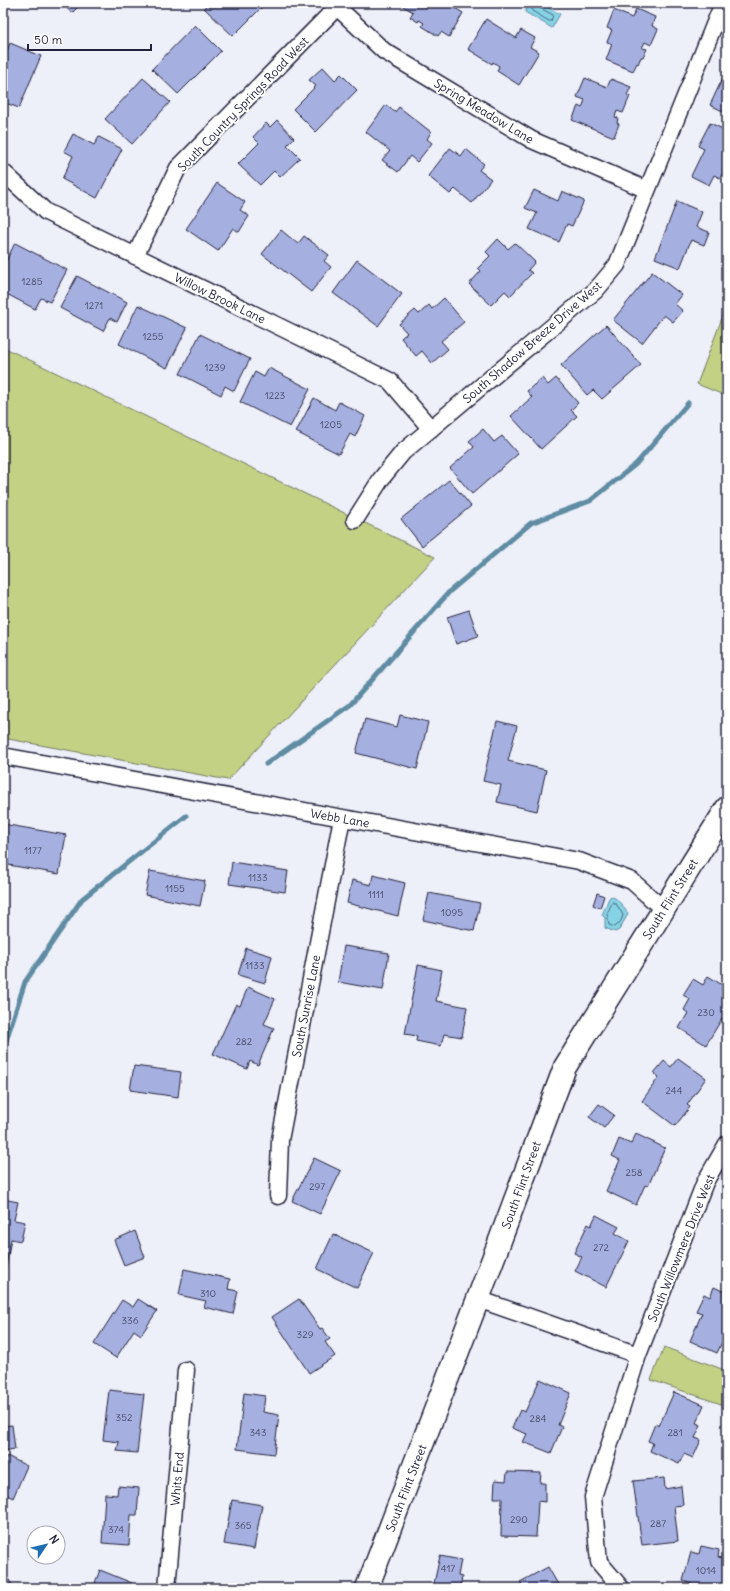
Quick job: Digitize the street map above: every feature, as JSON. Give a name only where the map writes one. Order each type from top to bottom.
[{"type":"main road","name":"South Flint Street","points":[[367,1588],[565,1067],[727,808]]},
{"type":"street","name":"South Shadow Breeze Drive West","points":[[355,520],[385,473],[403,452],[596,290],[617,265],[723,3]]},
{"type":"street","name":"Spring Meadow Lane","points":[[339,5],[384,51],[532,140],[647,190]]},
{"type":"street","name":"South Country Springs Road West","points":[[135,256],[178,168],[339,5]]},
{"type":"street","name":"Willow Brook Lane","points":[[3,172],[46,212],[390,381],[431,429]]},
{"type":"street","name":"Webb Lane","points":[[3,756],[579,861],[632,881],[664,909]]},
{"type":"street","name":"South Sunrise Lane","points":[[278,1196],[280,1140],[342,818]]},
{"type":"street","name":"South Willowmere Drive West","points":[[621,1588],[599,1562],[593,1497],[638,1355],[704,1182],[725,1150]]},
{"type":"street","points":[[478,1299],[638,1355]]},
{"type":"street","name":"Whits End","points":[[167,1588],[186,1370]]},
{"type":"green space","points":[[727,305],[727,394],[726,396],[697,384]]},
{"type":"green space","points":[[3,347],[435,557],[228,780],[3,738]]},
{"type":"green space","points":[[664,1347],[727,1371],[727,1406],[651,1380]]},
{"type":"water","points":[[530,3],[539,3],[560,14],[552,28],[525,12]]},
{"type":"water","points":[[611,896],[619,901],[628,914],[619,930],[615,932],[605,928],[605,918],[602,915]]},
{"type":"building","points":[[61,3],[82,3],[72,13]]},
{"type":"building","points":[[208,3],[266,3],[233,36],[204,8]]},
{"type":"building","points":[[398,3],[458,3],[455,8],[463,13],[449,37],[441,32],[438,36],[422,26],[424,23],[419,20],[418,22],[410,17],[413,12]]},
{"type":"building","points":[[636,9],[655,17],[652,26],[658,29],[651,45],[645,42],[642,48],[647,49],[633,71],[606,60],[612,44],[607,42],[612,30],[607,28],[614,10],[632,18]]},
{"type":"building","points":[[486,19],[516,38],[521,30],[535,38],[530,47],[539,52],[519,85],[497,71],[499,66],[493,62],[492,64],[468,49]]},
{"type":"building","points":[[195,25],[221,51],[178,94],[152,69]]},
{"type":"building","points":[[10,43],[41,56],[19,108],[3,102],[3,60]]},
{"type":"building","points":[[323,67],[335,80],[341,74],[357,90],[316,132],[293,109],[316,86],[309,80]]},
{"type":"building","points":[[727,69],[727,113],[710,105]]},
{"type":"building","points":[[143,78],[170,102],[132,144],[105,119]]},
{"type":"building","points":[[585,78],[607,87],[611,79],[631,87],[627,95],[630,96],[623,113],[617,111],[615,117],[618,118],[617,123],[619,124],[614,137],[572,120],[578,106],[582,108],[585,100],[577,97]]},
{"type":"building","points":[[386,105],[395,112],[399,107],[431,132],[427,139],[432,143],[417,162],[410,156],[398,172],[382,160],[390,151],[366,132]]},
{"type":"building","points":[[277,120],[294,138],[287,145],[300,158],[280,177],[274,171],[260,185],[238,164],[259,143],[253,137],[266,123],[270,127]]},
{"type":"building","points":[[710,123],[727,131],[727,140],[724,147],[727,149],[727,164],[720,178],[714,175],[709,185],[691,176],[704,149],[698,146]]},
{"type":"building","points":[[73,134],[94,145],[99,137],[122,149],[97,198],[62,179],[73,156],[64,151]]},
{"type":"building","points":[[450,148],[461,156],[466,149],[484,164],[479,170],[491,179],[472,203],[455,189],[450,194],[428,176]]},
{"type":"building","points":[[217,183],[245,202],[240,210],[249,216],[239,232],[233,228],[218,251],[186,229]]},
{"type":"building","points":[[534,190],[558,201],[562,191],[584,201],[572,226],[567,224],[559,242],[529,229],[537,213],[525,208]]},
{"type":"building","points":[[677,201],[702,212],[696,227],[709,232],[704,245],[691,240],[680,268],[655,258]]},
{"type":"building","points":[[281,230],[298,244],[304,236],[329,255],[324,261],[331,267],[311,292],[262,254]]},
{"type":"building","points":[[498,239],[508,249],[515,243],[535,262],[528,270],[532,273],[510,296],[505,291],[491,305],[469,284],[481,271],[478,268],[490,256],[486,252]]},
{"type":"building","points":[[15,243],[67,270],[50,302],[41,298],[35,309],[3,292],[3,267]]},
{"type":"building","points":[[357,260],[402,294],[378,326],[333,293]]},
{"type":"building","points":[[652,272],[682,295],[675,304],[683,311],[673,322],[664,315],[642,343],[613,320]]},
{"type":"building","points":[[77,276],[127,302],[117,322],[110,318],[103,331],[60,308]]},
{"type":"building","points":[[444,298],[464,322],[441,341],[448,349],[432,363],[422,351],[416,356],[401,338],[407,333],[399,324],[415,310],[419,314],[429,305],[432,309]]},
{"type":"building","points":[[138,305],[187,328],[167,368],[119,344]]},
{"type":"building","points":[[606,325],[641,365],[602,399],[593,390],[587,395],[561,365]]},
{"type":"building","points":[[200,334],[250,359],[234,391],[225,386],[221,395],[180,374]]},
{"type":"building","points":[[269,368],[310,389],[290,427],[240,402],[255,372],[264,377]]},
{"type":"building","points":[[542,378],[548,385],[556,378],[578,403],[571,410],[577,416],[541,449],[511,416],[532,397],[527,391]]},
{"type":"building","points":[[314,398],[335,410],[339,402],[365,416],[355,437],[350,434],[339,454],[296,432]]},
{"type":"building","points":[[483,429],[494,442],[502,436],[518,454],[472,494],[450,468],[474,447],[469,441]]},
{"type":"building","points":[[449,480],[471,506],[422,546],[401,519]]},
{"type":"building","points":[[469,610],[478,636],[456,644],[447,617]]},
{"type":"building","points":[[400,715],[428,722],[417,769],[356,753],[365,719],[397,727]]},
{"type":"building","points":[[497,721],[517,726],[508,761],[546,770],[537,811],[497,802],[501,785],[483,781]]},
{"type":"building","points":[[3,824],[66,835],[59,874],[3,864]]},
{"type":"building","points":[[232,862],[288,871],[285,892],[229,884]]},
{"type":"building","points":[[150,871],[205,881],[200,906],[145,895]]},
{"type":"building","points":[[373,875],[405,883],[398,916],[347,903],[352,880],[371,885]]},
{"type":"building","points":[[429,893],[480,903],[474,931],[423,920]]},
{"type":"building","points":[[597,893],[604,896],[600,908],[593,905]]},
{"type":"building","points":[[344,946],[389,953],[383,990],[338,982]]},
{"type":"building","points":[[246,948],[272,956],[265,983],[238,975]]},
{"type":"building","points":[[418,965],[442,970],[436,1001],[467,1007],[462,1037],[444,1034],[441,1046],[416,1041],[417,1036],[405,1034]]},
{"type":"building","points":[[708,976],[727,988],[727,1017],[723,1017],[706,1045],[679,1028],[688,1013],[684,1010],[690,999],[683,995],[693,979],[703,985]]},
{"type":"building","points":[[248,987],[275,999],[264,1024],[274,1028],[258,1065],[250,1061],[247,1069],[213,1054],[236,1004],[240,1006]]},
{"type":"building","points":[[678,1058],[706,1078],[687,1105],[690,1107],[675,1126],[642,1101],[659,1077],[654,1073],[664,1061],[671,1067]]},
{"type":"building","points":[[134,1066],[181,1072],[178,1097],[130,1090]]},
{"type":"building","points":[[599,1104],[614,1115],[604,1128],[589,1117]]},
{"type":"building","points":[[636,1134],[665,1148],[648,1186],[645,1185],[636,1205],[606,1191],[620,1160],[612,1156],[619,1139],[631,1144]]},
{"type":"building","points":[[314,1158],[341,1171],[320,1214],[292,1201]]},
{"type":"building","points":[[3,1199],[18,1202],[14,1220],[25,1222],[21,1241],[11,1239],[5,1272],[3,1272]]},
{"type":"building","points":[[596,1215],[619,1227],[615,1233],[629,1241],[606,1287],[575,1271],[582,1257],[574,1253],[588,1224],[591,1226]]},
{"type":"building","points":[[135,1231],[145,1257],[124,1265],[114,1240]]},
{"type":"building","points":[[333,1234],[374,1253],[357,1288],[317,1269]]},
{"type":"building","points":[[184,1269],[230,1279],[228,1289],[238,1291],[233,1314],[204,1307],[206,1301],[179,1295]]},
{"type":"building","points":[[714,1287],[727,1293],[727,1337],[725,1336],[717,1353],[690,1341],[702,1313],[696,1311],[704,1294],[710,1297]]},
{"type":"building","points":[[138,1299],[157,1311],[141,1335],[134,1330],[116,1358],[94,1344],[122,1300],[133,1307]]},
{"type":"building","points":[[299,1299],[320,1329],[322,1328],[330,1339],[325,1342],[335,1356],[309,1373],[272,1317]]},
{"type":"building","points":[[540,1379],[571,1393],[558,1425],[562,1427],[551,1453],[523,1442],[527,1434],[512,1428],[520,1410],[525,1412]]},
{"type":"building","points":[[109,1390],[144,1394],[137,1453],[117,1451],[119,1442],[103,1440]]},
{"type":"building","points":[[674,1392],[704,1405],[696,1423],[701,1425],[695,1438],[701,1440],[693,1458],[684,1454],[679,1464],[650,1451],[653,1443],[648,1441],[655,1424],[659,1426]]},
{"type":"building","points":[[244,1393],[265,1396],[263,1412],[279,1415],[274,1454],[237,1449]]},
{"type":"building","points":[[12,1425],[15,1449],[3,1451],[3,1426]]},
{"type":"building","points":[[7,1456],[27,1466],[13,1498],[3,1493],[3,1464]]},
{"type":"building","points":[[507,1472],[541,1473],[540,1483],[545,1483],[545,1502],[538,1501],[536,1537],[501,1536],[502,1498],[494,1498],[495,1480],[506,1481]]},
{"type":"building","points":[[664,1478],[665,1489],[681,1486],[683,1505],[674,1506],[678,1541],[642,1545],[633,1481]]},
{"type":"building","points":[[118,1486],[139,1488],[137,1515],[131,1515],[129,1545],[102,1543],[105,1494],[117,1495]]},
{"type":"building","points":[[232,1500],[262,1505],[254,1549],[224,1544]]},
{"type":"building","points":[[701,1546],[719,1550],[718,1557],[727,1559],[727,1588],[691,1588],[692,1584],[683,1581],[691,1552],[699,1554]]},
{"type":"building","points":[[440,1556],[461,1560],[458,1576],[462,1577],[460,1588],[433,1588]]},
{"type":"building","points":[[548,1567],[560,1588],[524,1588],[520,1582]]},
{"type":"building","points":[[100,1570],[132,1583],[130,1588],[93,1588]]},
{"type":"building","points":[[9,1580],[14,1588],[3,1588],[3,1584]]},
{"type":"waterway","points":[[266,764],[350,705],[450,591],[531,523],[590,501],[636,464],[688,403]]},
{"type":"waterway","points":[[3,1050],[25,982],[82,899],[186,816]]}]
